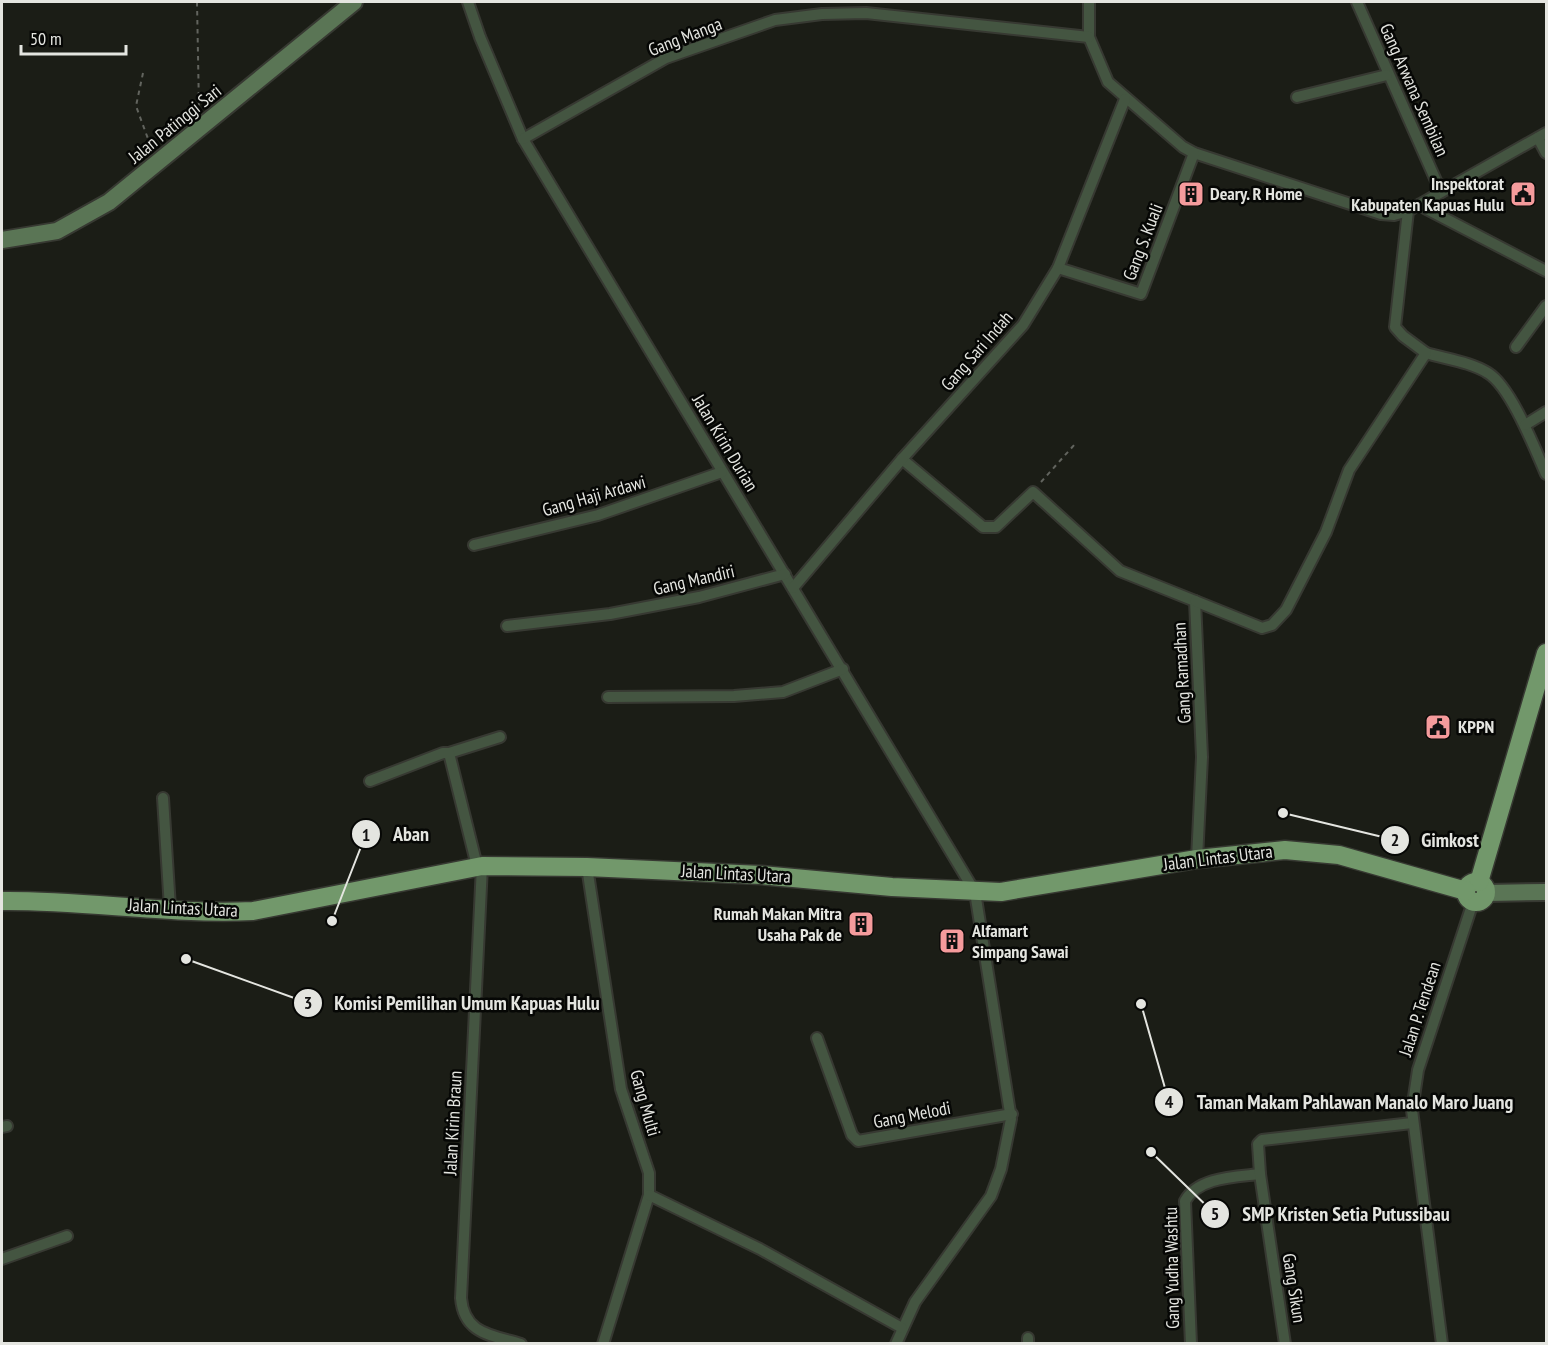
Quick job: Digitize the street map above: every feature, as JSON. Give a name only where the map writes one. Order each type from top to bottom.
[{"type":"highway","points":[[1476,892],[1546,653]]},
{"type":"highway","name":"Jalan Lintas Utara","points":[[2,901],[60,901],[223,913],[253,911],[480,866],[586,867],[761,874],[975,892],[1025,890],[1240,853],[1313,851],[1340,855],[1476,892]]},
{"type":"main road","name":"Jalan Patinggi Sari","points":[[2,240],[57,231],[109,202],[354,2]]},
{"type":"main road","points":[[1476,892],[1546,892]]},
{"type":"street","name":"Jalan Kirin Durian","points":[[468,2],[522,139],[843,669],[975,892]]},
{"type":"street","points":[[1089,2],[1089,37],[1108,82],[1125,99],[1194,153],[1381,214],[1394,215],[1408,211],[1542,135],[1546,153]]},
{"type":"street","name":"Gang Arwana Sembilan","points":[[1357,2],[1441,192]]},
{"type":"street","name":"Gang Manga","points":[[522,139],[666,58],[775,20],[822,14],[866,13],[1089,37]]},
{"type":"street","points":[[1297,97],[1388,75]]},
{"type":"street","name":"Gang Sari Indah","points":[[794,588],[902,459],[1023,325],[1058,268],[1125,99]]},
{"type":"street","name":"Gang S. Kuali","points":[[1058,268],[1141,294],[1194,153]]},
{"type":"street","points":[[1419,205],[1546,271]]},
{"type":"street","points":[[1408,211],[1395,327],[1403,336],[1426,352],[1487,372],[1494,378],[1525,425],[1546,474]]},
{"type":"street","points":[[1516,347],[1546,306]]},
{"type":"street","points":[[1195,601],[1262,628],[1280,620],[1326,532],[1348,470],[1426,352]]},
{"type":"street","points":[[1525,425],[1546,412]]},
{"type":"street","points":[[902,459],[983,528],[996,527],[1032,492]]},
{"type":"street","name":"Gang Haji Ardawi","points":[[474,545],[598,515],[722,472]]},
{"type":"street","name":"Gang Ramadhan","points":[[1032,492],[1120,571],[1195,601],[1202,757],[1197,859]]},
{"type":"street","name":"Gang Mandiri","points":[[507,626],[610,615],[699,597],[785,574]]},
{"type":"street","points":[[608,697],[734,696],[783,692],[843,669]]},
{"type":"street","points":[[370,781],[443,753],[500,737]]},
{"type":"street","name":"Jalan Kirin Braun","points":[[449,753],[480,866],[462,1311],[467,1320],[478,1330],[521,1344]]},
{"type":"street","points":[[163,798],[170,908]]},
{"type":"street","name":"Gang Multi","points":[[586,867],[621,1089],[649,1173],[649,1195],[603,1344]]},
{"type":"street","points":[[896,1344],[902,1328],[938,1269],[991,1196],[1001,1169],[1012,1117],[975,892]]},
{"type":"street","name":"Jalan P. Tendean","points":[[1442,1344],[1412,1124],[1418,1070],[1476,892]]},
{"type":"street","name":"Gang Melodi","points":[[817,1038],[852,1135],[858,1141],[1012,1117]]},
{"type":"street","name":"Gang Sikun","points":[[1286,1344],[1256,1149],[1262,1140],[1412,1124]]},
{"type":"street","name":"Gang Yudha Washtu","points":[[1191,1344],[1185,1201],[1197,1187],[1224,1179],[1260,1174]]},
{"type":"street","points":[[649,1195],[760,1249],[902,1328]]},
{"type":"street","points":[[2,1259],[67,1236]]},
{"type":"path","points":[[197,2],[199,129]]},
{"type":"path","points":[[143,73],[136,106],[157,164]]},
{"type":"path","points":[[1032,492],[1076,444]]},
{"type":"place","name":"Deary. R Home","points":[[1191,194]]},
{"type":"place","name":"Inspektorat Kabupaten Kapuas Hulu","points":[[1523,194]]},
{"type":"place","name":"KPPN","points":[[1438,727]]},
{"type":"place","name":"Gimkost","points":[[1283,813]]},
{"type":"place","name":"Aban","points":[[332,921]]},
{"type":"place","name":"Rumah Makan Mitra Usaha Pak de","points":[[861,924]]},
{"type":"place","name":"Alfamart Simpang Sawai","points":[[952,941]]},
{"type":"place","name":"Komisi Pemilihan Umum Kapuas Hulu","points":[[186,959]]},
{"type":"place","name":"Taman Makam Pahlawan Manalo Maro Juang","points":[[1141,1004]]},
{"type":"place","name":"SMP Kristen Setia Putussibau","points":[[1151,1152]]}]
